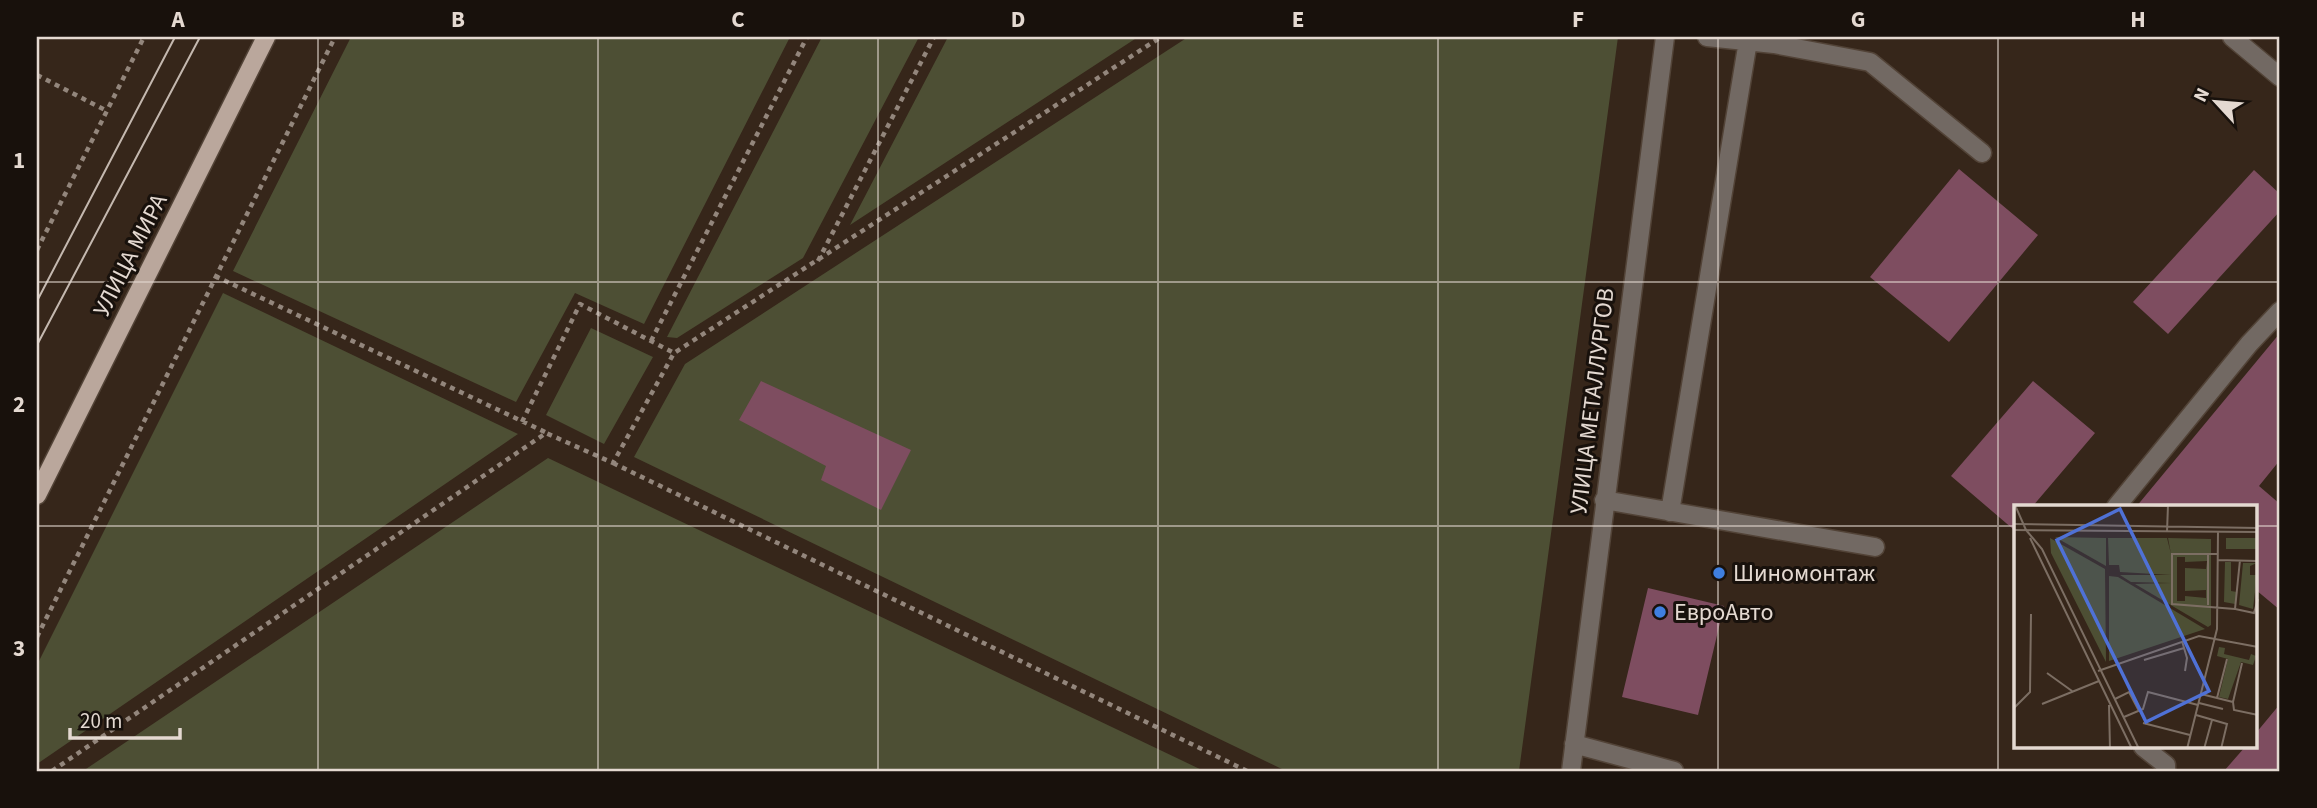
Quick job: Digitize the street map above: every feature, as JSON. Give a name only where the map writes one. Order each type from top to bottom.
[{"type":"main road","name":"УЛИЦА МИРА","points":[[37,495],[266,37]]},
{"type":"street","name":"УЛИЦА МЕТАЛЛУРГОВ","points":[[1571,771],[1665,37]]},
{"type":"street","points":[[1707,37],[1748,41],[1870,62],[1982,153]]},
{"type":"street","points":[[2232,37],[2280,77]]},
{"type":"street","points":[[1670,512],[1748,41]]},
{"type":"street","points":[[2118,505],[2249,344],[2280,311]]},
{"type":"street","points":[[1604,500],[1875,547]]},
{"type":"street","points":[[1574,744],[1674,771]]},
{"type":"street","points":[[2144,748],[2166,765],[2166,771]]},
{"type":"path","points":[[37,250],[144,37]]},
{"type":"path","points":[[37,636],[335,37]]},
{"type":"path","points":[[651,341],[807,37]]},
{"type":"path","points":[[817,261],[933,37]]},
{"type":"path","points":[[613,463],[674,353],[1161,37]]},
{"type":"path","points":[[37,75],[107,111]]},
{"type":"path","points":[[215,276],[613,463],[1247,771]]},
{"type":"path","points":[[522,422],[580,304],[674,353]]},
{"type":"path","points":[[52,771],[546,433]]},
{"type":"green space","points":[[351,37],[790,37],[644,324],[575,293],[516,402],[233,271]]},
{"type":"green space","points":[[822,37],[919,37],[803,258],[677,338],[667,337]]},
{"type":"green space","points":[[948,37],[1138,37],[850,225]]},
{"type":"green space","points":[[1188,37],[1618,37],[1519,771],[1286,771],[634,457],[685,364]]},
{"type":"green space","points":[[223,293],[518,434],[37,764],[37,665]]},
{"type":"green space","points":[[591,328],[653,357],[604,444],[546,415]]},
{"type":"green space","points":[[548,458],[1204,771],[83,771]]},
{"type":"building","points":[[1959,169],[2038,235],[1949,342],[1870,277]]},
{"type":"building","points":[[2254,170],[2280,194],[2280,211],[2168,334],[2133,302]]},
{"type":"building","points":[[2280,333],[2280,460],[2259,486],[2280,504],[2280,610],[2258,592],[2258,505],[2138,505]]},
{"type":"building","points":[[761,381],[911,450],[881,510],[821,480],[826,466],[739,420]]},
{"type":"building","points":[[2033,381],[2095,433],[2034,505],[2014,505],[2013,529],[1951,476]]},
{"type":"building","points":[[1648,588],[1724,606],[1698,715],[1622,697]]},
{"type":"building","points":[[2280,704],[2280,771],[2224,771],[2244,748],[2258,748],[2258,731]]},
{"type":"tram line","points":[[37,301],[175,37]]},
{"type":"tram line","points":[[37,345],[200,37]]},
{"type":"place","name":"Шиномонтаж","points":[[1719,573]]},
{"type":"place","name":"ЕвроАвто","points":[[1660,612]]}]
